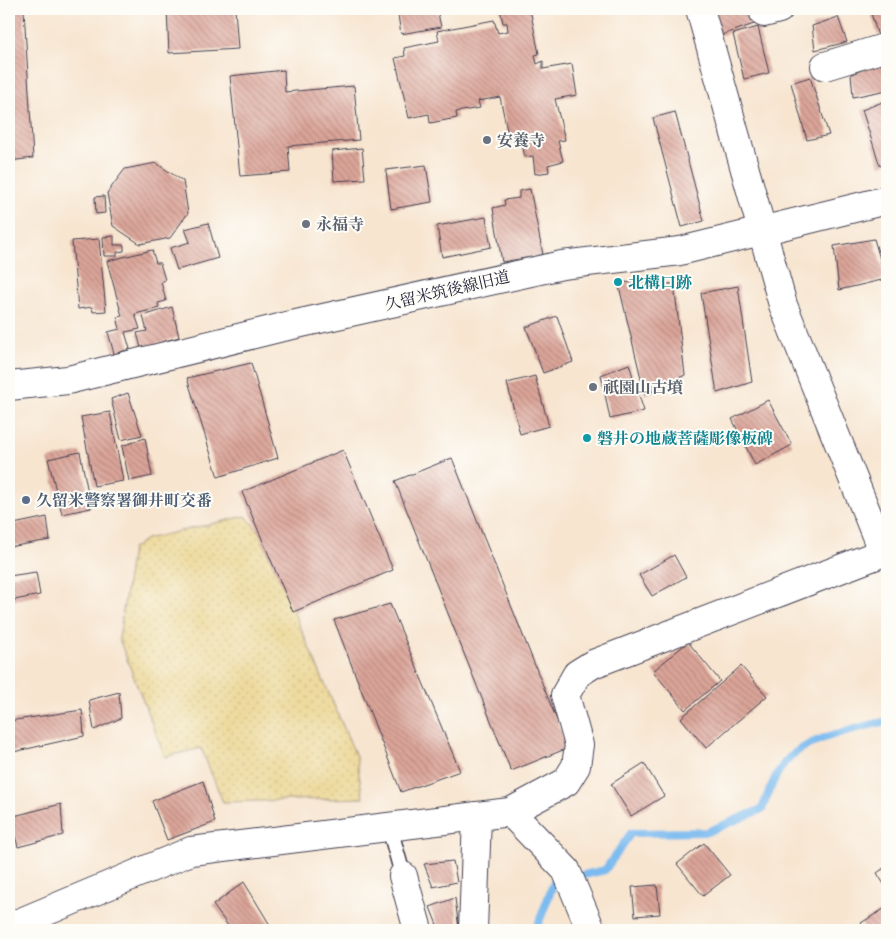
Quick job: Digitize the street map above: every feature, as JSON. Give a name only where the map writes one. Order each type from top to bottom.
[{"type":"street","points":[[9,927],[191,851],[510,812],[566,782],[576,766],[579,745],[565,695],[577,674],[593,664],[885,552],[783,305],[700,9]]},
{"type":"street","points":[[763,9],[764,13],[779,9]]},
{"type":"street","points":[[826,66],[887,47]]},
{"type":"street","name":"久留米筑後線旧道","points":[[9,386],[68,380],[283,327],[562,264],[680,251],[887,200]]},
{"type":"street","points":[[510,812],[566,870],[591,930]]},
{"type":"street","points":[[473,930],[477,816]]},
{"type":"street","points":[[403,876],[418,930]]},
{"type":"lane","points":[[389,826],[403,876]]},
{"type":"sand","points":[[246,516],[259,532],[356,756],[363,798],[223,802],[201,748],[165,757],[119,639],[132,549],[146,539]]},
{"type":"building","points":[[167,9],[235,9],[238,49],[169,53]]},
{"type":"building","points":[[397,9],[437,9],[441,27],[401,34]]},
{"type":"building","points":[[500,9],[530,9],[539,54],[535,55],[537,64],[543,61],[543,69],[572,64],[577,95],[555,99],[565,140],[558,141],[563,161],[548,165],[549,172],[535,174],[533,156],[525,157],[520,136],[509,140],[500,97],[478,101],[480,108],[456,112],[457,118],[430,123],[429,114],[409,118],[395,58],[405,56],[404,48],[439,41],[437,31],[494,20],[498,33],[508,31],[507,23],[503,23]]},
{"type":"building","points":[[707,9],[753,9],[757,23],[716,37]]},
{"type":"building","points":[[887,9],[887,31],[878,36],[870,10]]},
{"type":"building","points":[[24,10],[33,158],[9,161],[9,11]]},
{"type":"building","points":[[838,17],[847,42],[815,50],[812,26]]},
{"type":"building","points":[[758,27],[769,73],[744,79],[733,34]]},
{"type":"building","points":[[881,63],[887,80],[887,90],[853,97],[851,74]]},
{"type":"building","points":[[284,70],[285,92],[354,86],[359,140],[288,146],[290,172],[240,176],[230,76]]},
{"type":"building","points":[[810,77],[829,135],[807,140],[791,83]]},
{"type":"building","points":[[885,101],[887,108],[887,163],[880,166],[862,110]]},
{"type":"building","points":[[675,112],[704,221],[682,227],[653,118]]},
{"type":"building","points":[[362,148],[365,179],[334,181],[332,151]]},
{"type":"building","points":[[156,163],[183,181],[188,213],[170,238],[140,244],[113,226],[107,193],[125,169]]},
{"type":"building","points":[[426,165],[432,202],[391,209],[386,170]]},
{"type":"building","points":[[530,189],[543,255],[502,262],[493,208],[505,205],[504,200],[519,198],[519,191]]},
{"type":"building","points":[[104,196],[105,213],[96,214],[95,197]]},
{"type":"building","points":[[486,217],[491,247],[442,257],[437,226]]},
{"type":"building","points":[[208,223],[218,258],[177,270],[170,248],[190,242],[185,229]]},
{"type":"building","points":[[114,236],[114,245],[124,245],[124,251],[117,252],[117,256],[104,256],[103,237]]},
{"type":"building","points":[[99,239],[106,311],[93,312],[92,307],[78,309],[72,241]]},
{"type":"building","points":[[874,239],[886,279],[839,290],[834,246]]},
{"type":"building","points":[[152,250],[156,263],[160,263],[165,280],[161,282],[166,301],[158,303],[159,308],[135,314],[140,329],[125,332],[130,349],[114,354],[108,332],[120,329],[117,317],[122,316],[107,261]]},
{"type":"building","points":[[618,282],[674,284],[685,375],[645,395]]},
{"type":"building","points":[[738,286],[752,382],[717,393],[701,293]]},
{"type":"building","points":[[172,307],[179,337],[141,348],[137,333],[147,331],[143,316]]},
{"type":"building","points":[[557,316],[573,362],[543,373],[526,327]]},
{"type":"building","points":[[251,363],[278,458],[218,477],[187,378]]},
{"type":"building","points":[[629,364],[644,411],[610,419],[601,375]]},
{"type":"building","points":[[535,376],[549,426],[520,434],[507,383]]},
{"type":"building","points":[[128,393],[142,435],[121,440],[111,399]]},
{"type":"building","points":[[768,400],[792,445],[755,465],[732,419]]},
{"type":"building","points":[[110,412],[123,481],[94,486],[81,417]]},
{"type":"building","points":[[145,438],[152,476],[129,481],[122,446]]},
{"type":"building","points":[[343,450],[393,570],[293,612],[242,492]]},
{"type":"building","points":[[80,452],[91,508],[62,514],[48,459]]},
{"type":"building","points":[[452,458],[568,748],[511,771],[395,481]]},
{"type":"building","points":[[47,517],[50,540],[9,547],[9,525]]},
{"type":"building","points":[[674,555],[686,577],[652,596],[639,575]]},
{"type":"building","points":[[36,572],[40,595],[9,601],[9,576]]},
{"type":"building","points":[[390,604],[460,771],[401,792],[334,620]]},
{"type":"building","points":[[688,642],[720,681],[685,710],[653,671]]},
{"type":"building","points":[[741,666],[767,696],[706,748],[681,718]]},
{"type":"building","points":[[119,692],[121,718],[94,730],[89,700]]},
{"type":"building","points":[[82,710],[84,736],[9,753],[9,721]]},
{"type":"building","points":[[644,763],[664,796],[631,816],[611,784]]},
{"type":"building","points":[[203,781],[215,822],[167,840],[152,801]]},
{"type":"building","points":[[61,804],[63,835],[18,847],[10,817]]},
{"type":"building","points":[[704,843],[730,875],[703,896],[677,864]]},
{"type":"building","points":[[453,861],[457,882],[433,887],[424,864]]},
{"type":"building","points":[[887,866],[887,889],[877,873]]},
{"type":"building","points":[[244,882],[273,930],[231,930],[213,905]]},
{"type":"building","points":[[657,885],[660,914],[635,916],[632,887]]},
{"type":"building","points":[[455,898],[459,930],[439,930],[430,907]]},
{"type":"building","points":[[887,907],[887,930],[866,930],[861,923]]},
{"type":"waterway","points":[[536,930],[554,882],[605,870],[631,833],[707,832],[762,809],[778,773],[792,755],[813,742],[887,721]]},
{"type":"place","name":"安養寺","points":[[487,140]]},
{"type":"place","name":"永福寺","points":[[306,224]]},
{"type":"place","name":"北構口跡","points":[[618,282]]},
{"type":"place","name":"祇園山古墳","points":[[593,387]]},
{"type":"place","name":"磐井の地蔵菩薩彫像板碑","points":[[587,438]]},
{"type":"place","name":"久留米警察署御井町交番","points":[[26,500]]}]
